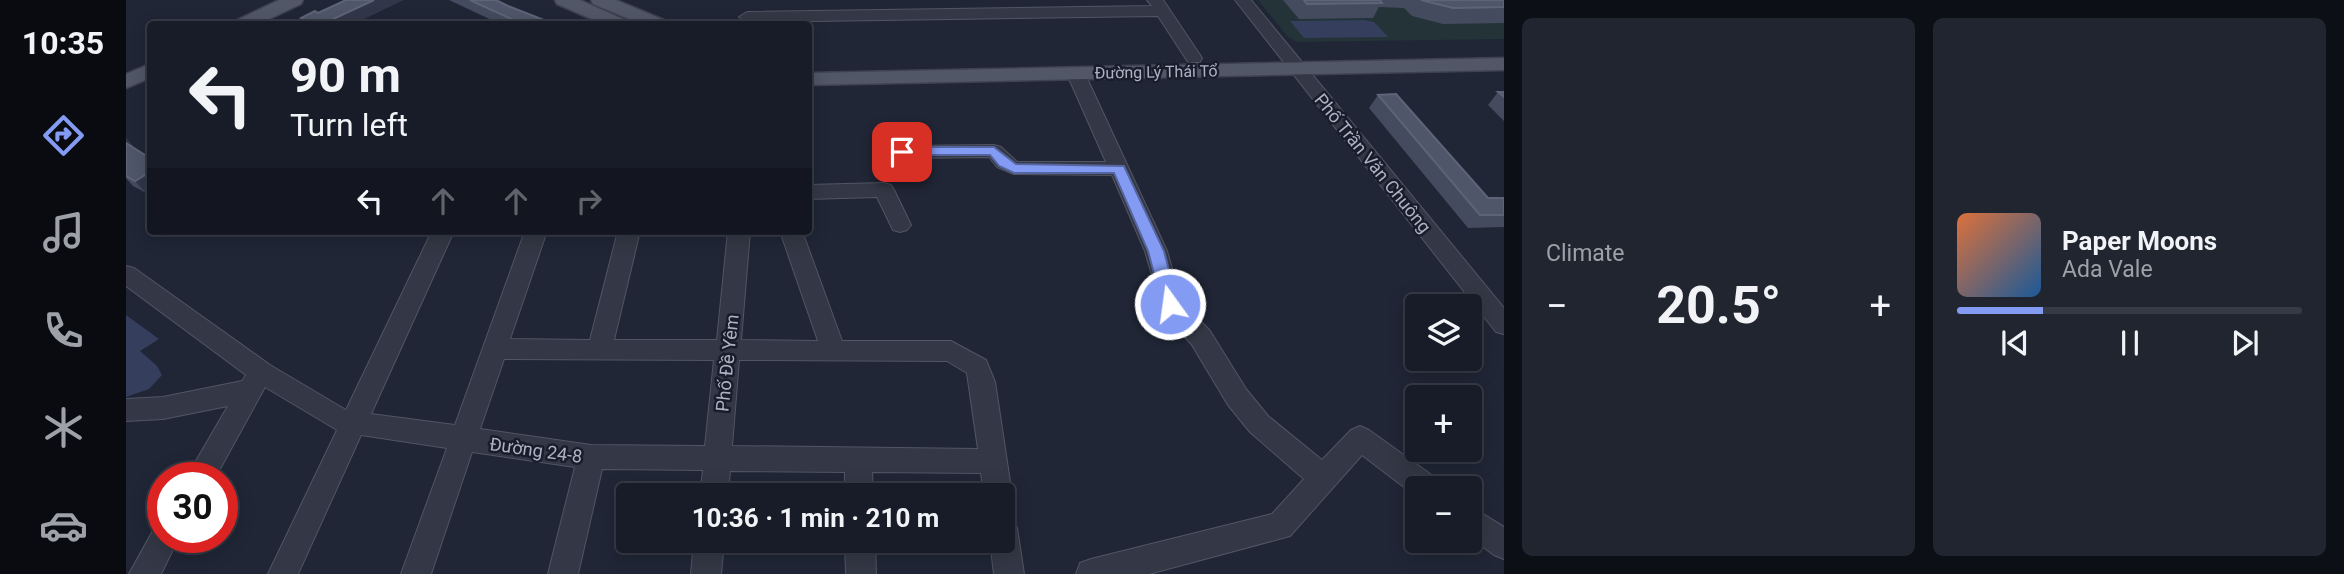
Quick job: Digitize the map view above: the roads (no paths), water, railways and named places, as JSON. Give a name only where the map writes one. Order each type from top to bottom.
[{"type":"main road","points":[[250,21],[294,0]]},
{"type":"main road","points":[[564,0],[612,21]]},
{"type":"main road","points":[[600,0],[650,21]]},
{"type":"main road","name":"Đường Lý Thái Tổ","points":[[812,79],[1076,74],[1504,51]]},
{"type":"main road","name":"Đường Lý Thái Tổ","points":[[812,65],[1194,58],[1292,62],[1504,64]]},
{"type":"main road","points":[[126,82],[147,72]]},
{"type":"street","points":[[743,0],[748,21],[1158,5],[1194,58]]},
{"type":"street","name":"Phố Trần Văn Chuông","points":[[1243,0],[1504,325]]},
{"type":"street","points":[[1076,74],[1156,251],[1170,304],[1201,338],[1237,397],[1259,424],[1324,479]]},
{"type":"street","points":[[902,152],[994,151],[1004,163],[1014,168],[1119,169]]},
{"type":"street","points":[[812,192],[880,188],[885,191],[900,225]]},
{"type":"street","points":[[283,574],[441,235]]},
{"type":"street","points":[[416,574],[535,235]]},
{"type":"street","points":[[599,350],[628,235]]},
{"type":"street","name":"Phố Đề Yêm","points":[[715,483],[740,235]]},
{"type":"street","points":[[792,235],[834,351]]},
{"type":"street","name":"Đường 24-8","points":[[126,274],[256,381],[343,421],[591,457],[993,461]]},
{"type":"street","points":[[494,349],[951,351],[976,367],[982,382],[996,483]]},
{"type":"street","points":[[126,410],[163,408],[256,381]]},
{"type":"street","points":[[209,462],[256,381]]},
{"type":"street","points":[[1091,574],[1280,526],[1360,438],[1411,476]]},
{"type":"street","points":[[563,574],[591,457]]},
{"type":"street","points":[[858,459],[859,483]]},
{"type":"street","points":[[1482,529],[1504,545]]},
{"type":"street","points":[[144,574],[156,553]]},
{"type":"street","points":[[706,574],[708,553]]},
{"type":"street","points":[[860,553],[861,574]]},
{"type":"street","points":[[1006,553],[1009,574]]},
{"type":"water","points":[[1290,21],[1374,22],[1388,37],[1304,38]]},
{"type":"water","points":[[126,315],[159,339],[140,351],[157,366],[162,375],[149,389],[126,397]]}]
